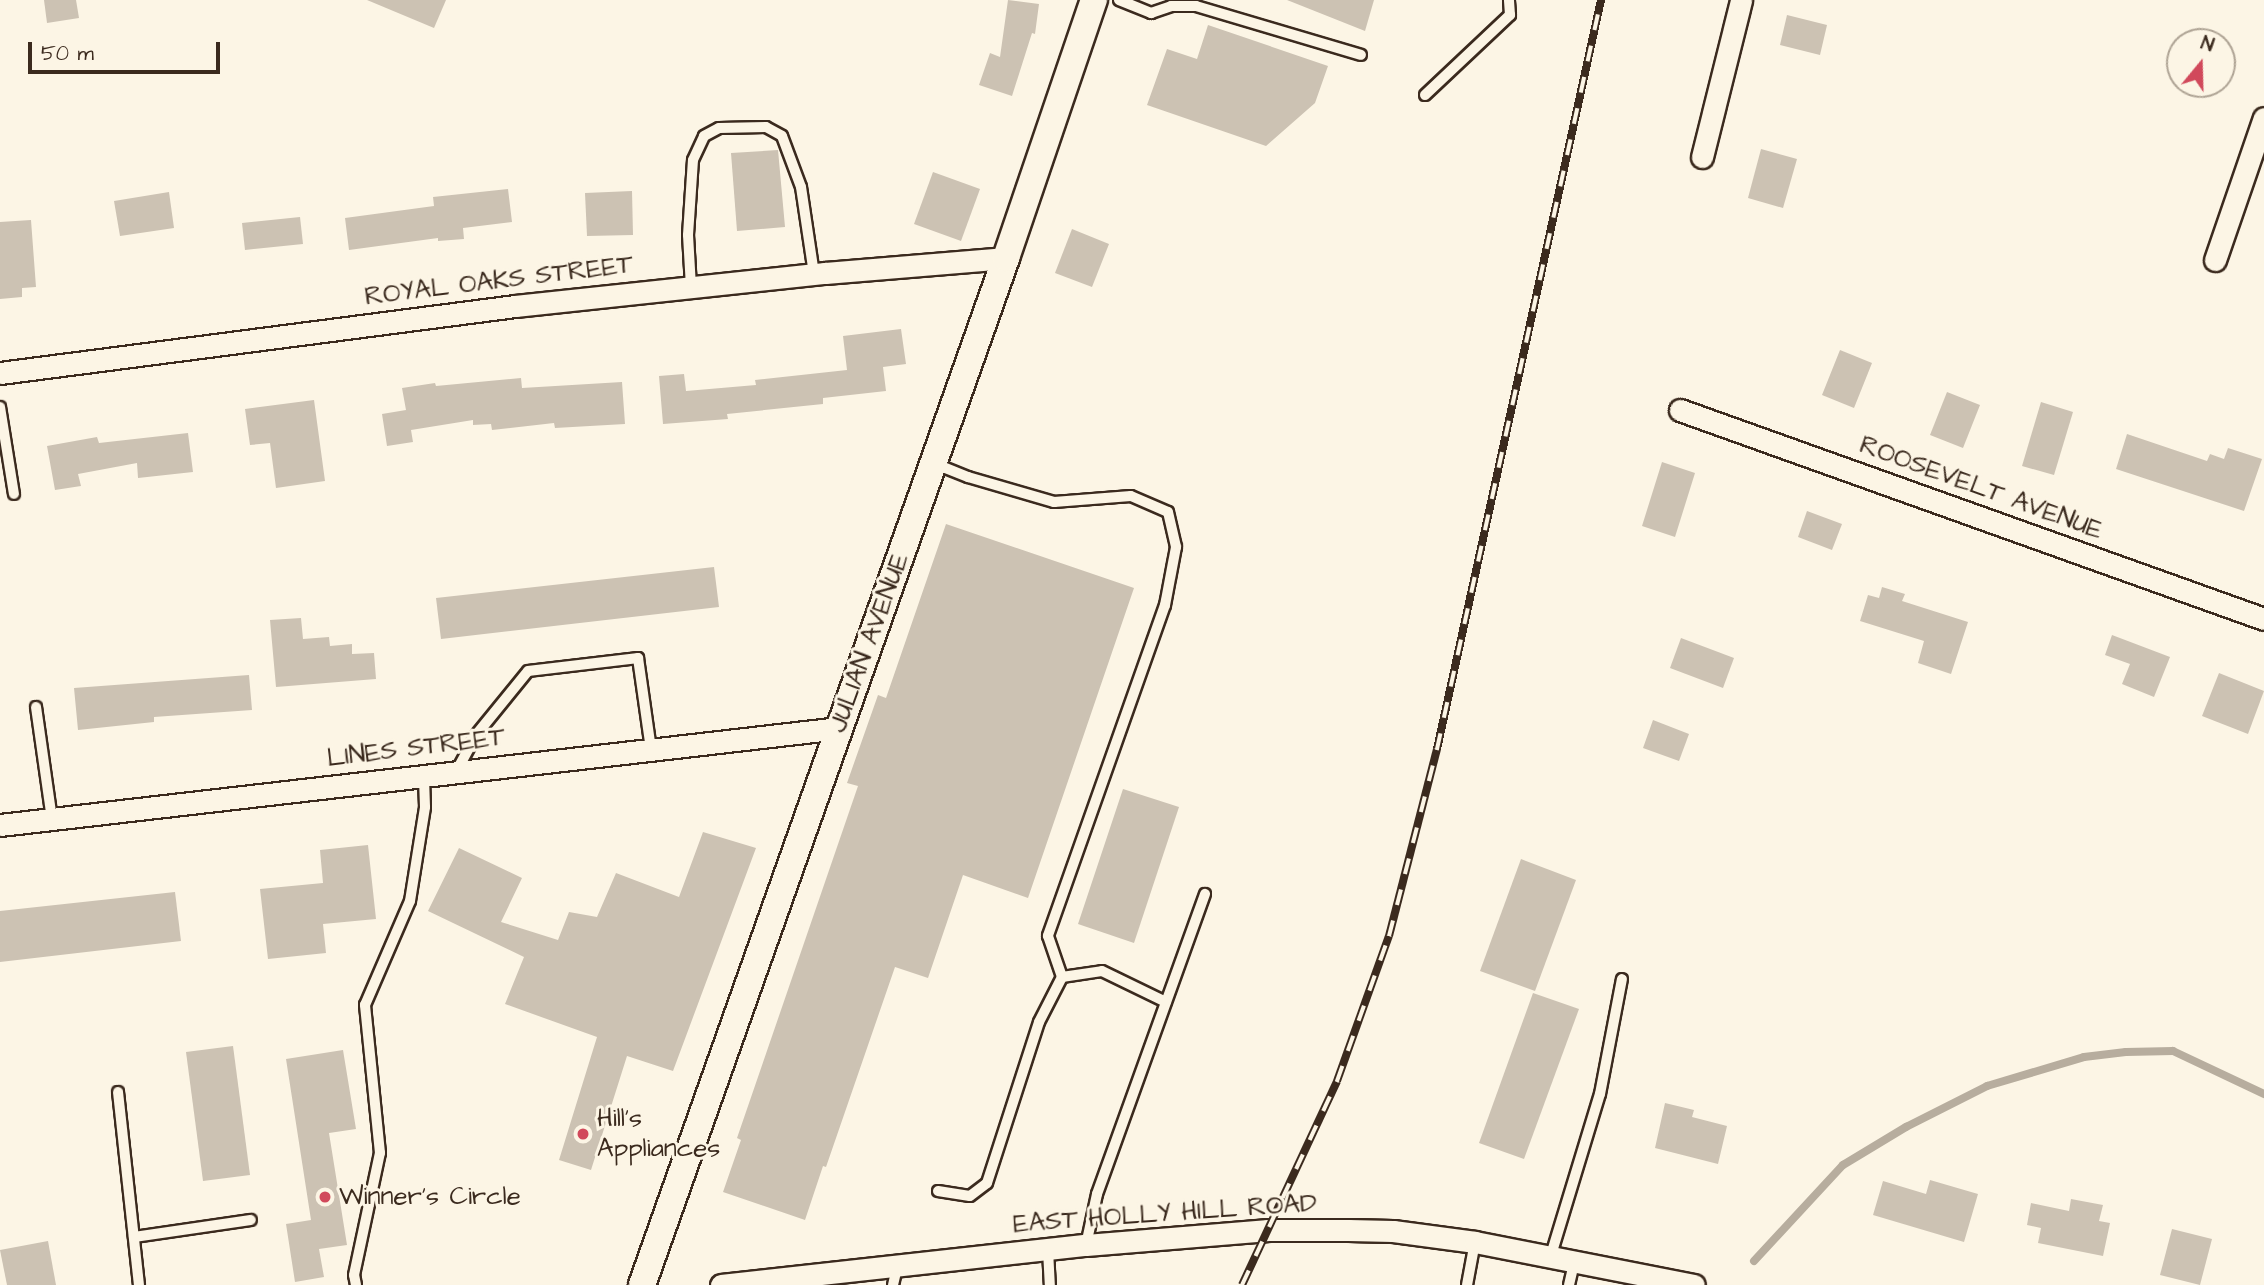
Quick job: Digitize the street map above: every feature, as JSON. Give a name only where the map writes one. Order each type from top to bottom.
[{"type":"street","name":"JULIAN AVENUE","points":[[642,1285],[1006,258],[1094,0]]},
{"type":"street","points":[[1702,157],[1741,0]]},
{"type":"street","points":[[2215,260],[2264,118]]},
{"type":"street","name":"ROYAL OAKS STREET","points":[[0,373],[515,306],[814,274],[1006,258]]},
{"type":"street","name":"ROOSEVELT AVENUE","points":[[1679,410],[2264,619]]},
{"type":"street","name":"LINES STREET","points":[[0,825],[839,728]]},
{"type":"street","name":"EAST HOLLY HILL ROAD","points":[[721,1285],[895,1276],[1086,1245],[1281,1230],[1393,1231],[1551,1255],[1694,1285]]},
{"type":"lane","points":[[1119,0],[1152,13],[1171,6],[1196,6],[1361,55]]},
{"type":"lane","points":[[1424,96],[1510,15],[1509,0]]},
{"type":"lane","points":[[691,287],[688,235],[693,160],[704,136],[719,128],[766,127],[782,136],[801,187],[814,274]]},
{"type":"lane","points":[[0,407],[14,495]]},
{"type":"lane","points":[[933,463],[1054,502],[1131,496],[1168,512],[1176,547],[1165,605],[1048,936],[1062,977],[1039,1022],[987,1183],[970,1196],[938,1191]]},
{"type":"lane","points":[[456,772],[476,735],[528,671],[638,658],[651,749]]},
{"type":"lane","points":[[36,707],[52,819]]},
{"type":"lane","points":[[356,1285],[354,1275],[380,1153],[365,1005],[410,901],[425,807],[424,776]]},
{"type":"lane","points":[[1086,1245],[1097,1195],[1205,894]]},
{"type":"lane","points":[[1062,977],[1102,971],[1166,1002]]},
{"type":"lane","points":[[1551,1255],[1600,1094],[1622,979]]},
{"type":"lane","points":[[118,1092],[139,1285]]},
{"type":"lane","points":[[134,1237],[251,1220]]},
{"type":"lane","points":[[1467,1285],[1475,1242]]},
{"type":"lane","points":[[1048,1250],[1050,1285]]},
{"type":"lane","points":[[1569,1285],[1575,1260]]},
{"type":"building","points":[[44,0],[76,0],[79,18],[47,23]]},
{"type":"building","points":[[367,0],[446,0],[434,28]]},
{"type":"building","points":[[1008,0],[1039,4],[1035,34],[1032,33],[1012,96],[979,85],[990,53],[1000,57]]},
{"type":"building","points":[[1287,0],[1374,0],[1365,31]]},
{"type":"building","points":[[1787,15],[1827,25],[1820,55],[1780,45]]},
{"type":"building","points":[[1208,25],[1328,66],[1315,103],[1266,146],[1147,105],[1167,49],[1197,59]]},
{"type":"building","points":[[1761,149],[1797,159],[1783,208],[1748,198]]},
{"type":"building","points":[[778,150],[785,227],[737,231],[731,153]]},
{"type":"building","points":[[933,172],[980,189],[961,241],[914,224]]},
{"type":"building","points":[[508,189],[512,222],[463,228],[464,239],[438,241],[438,238],[349,250],[345,218],[434,206],[433,197]]},
{"type":"building","points":[[632,191],[633,235],[587,236],[585,193]]},
{"type":"building","points":[[169,192],[174,228],[120,236],[114,201]]},
{"type":"building","points":[[300,217],[303,244],[245,250],[242,223]]},
{"type":"building","points":[[31,220],[36,287],[22,288],[22,297],[0,299],[0,222]]},
{"type":"building","points":[[1072,229],[1109,244],[1092,287],[1055,273]]},
{"type":"building","points":[[901,329],[906,364],[883,367],[886,391],[823,398],[823,404],[727,414],[728,419],[663,424],[659,376],[684,374],[686,391],[756,385],[755,380],[847,370],[843,336]]},
{"type":"building","points":[[1840,350],[1872,363],[1854,408],[1822,395]]},
{"type":"building","points":[[521,378],[522,388],[622,382],[625,424],[555,428],[554,423],[492,430],[491,424],[473,425],[473,420],[411,430],[413,442],[387,446],[382,414],[406,410],[402,388],[435,383],[436,386]]},
{"type":"building","points":[[1947,392],[1980,405],[1963,448],[1930,435]]},
{"type":"building","points":[[314,400],[325,481],[276,488],[270,443],[250,445],[245,409]]},
{"type":"building","points":[[2041,402],[2073,412],[2054,475],[2022,466]]},
{"type":"building","points":[[188,433],[193,472],[138,478],[137,463],[78,474],[81,486],[55,490],[47,446],[97,437],[99,443]]},
{"type":"building","points":[[2127,434],[2207,461],[2210,454],[2224,459],[2228,448],[2262,459],[2244,511],[2116,469]]},
{"type":"building","points":[[1662,462],[1695,473],[1675,537],[1642,526]]},
{"type":"building","points":[[1807,511],[1842,524],[1832,550],[1798,537]]},
{"type":"building","points":[[946,524],[1134,588],[1028,898],[963,875],[928,978],[895,967],[805,1220],[723,1192],[741,1140],[737,1138],[858,786],[847,783],[878,695],[886,698]]},
{"type":"building","points":[[714,567],[719,607],[441,639],[436,598]]},
{"type":"building","points":[[1882,587],[1905,594],[1902,601],[1968,622],[1951,674],[1918,663],[1924,641],[1860,621],[1868,595],[1879,598]]},
{"type":"building","points":[[301,618],[303,639],[329,637],[330,646],[352,644],[352,654],[374,653],[376,679],[276,687],[270,620]]},
{"type":"building","points":[[2112,635],[2170,657],[2154,697],[2122,684],[2130,664],[2105,655]]},
{"type":"building","points":[[1681,638],[1734,658],[1723,688],[1670,668]]},
{"type":"building","points":[[2219,673],[2264,691],[2248,734],[2202,716]]},
{"type":"building","points":[[249,675],[252,710],[154,717],[154,722],[78,730],[74,688]]},
{"type":"building","points":[[1653,720],[1689,734],[1679,761],[1643,748]]},
{"type":"building","points":[[1123,789],[1179,807],[1134,943],[1078,924]]},
{"type":"building","points":[[703,832],[756,848],[673,1071],[627,1056],[591,1170],[559,1160],[597,1037],[505,1004],[524,957],[428,911],[459,848],[522,878],[501,922],[558,940],[569,912],[597,917],[616,873],[679,897]]},
{"type":"building","points":[[368,845],[376,919],[323,924],[326,953],[268,959],[260,889],[323,883],[320,850]]},
{"type":"building","points":[[1521,859],[1576,880],[1535,991],[1480,971]]},
{"type":"building","points":[[175,892],[181,941],[0,962],[0,911]]},
{"type":"building","points":[[1533,993],[1579,1009],[1524,1159],[1479,1143]]},
{"type":"building","points":[[233,1046],[250,1175],[203,1181],[186,1052]]},
{"type":"building","points":[[343,1050],[356,1129],[329,1133],[347,1245],[319,1249],[324,1277],[295,1282],[286,1224],[311,1220],[286,1059]]},
{"type":"building","points":[[1665,1103],[1694,1110],[1692,1117],[1727,1126],[1718,1164],[1655,1148]]},
{"type":"building","points":[[1930,1180],[1978,1194],[1964,1242],[1873,1215],[1883,1181],[1926,1194]]},
{"type":"building","points":[[2071,1199],[2103,1205],[2099,1221],[2110,1223],[2103,1256],[2038,1243],[2041,1228],[2027,1225],[2031,1203],[2069,1211]]},
{"type":"building","points":[[2172,1229],[2212,1239],[2200,1285],[2160,1275]]},
{"type":"building","points":[[48,1241],[56,1285],[7,1285],[0,1250]]},
{"type":"waterway","points":[[1754,1261],[1843,1165],[1906,1127],[1987,1086],[2084,1057],[2126,1052],[2173,1051],[2264,1094]]},
{"type":"railway","points":[[1242,1285],[1337,1081],[1389,936],[1437,749],[1601,0]]},
{"type":"place","name":"Hill's Appliances","points":[[583,1134]]},
{"type":"place","name":"Winner's Circle","points":[[325,1197]]}]
